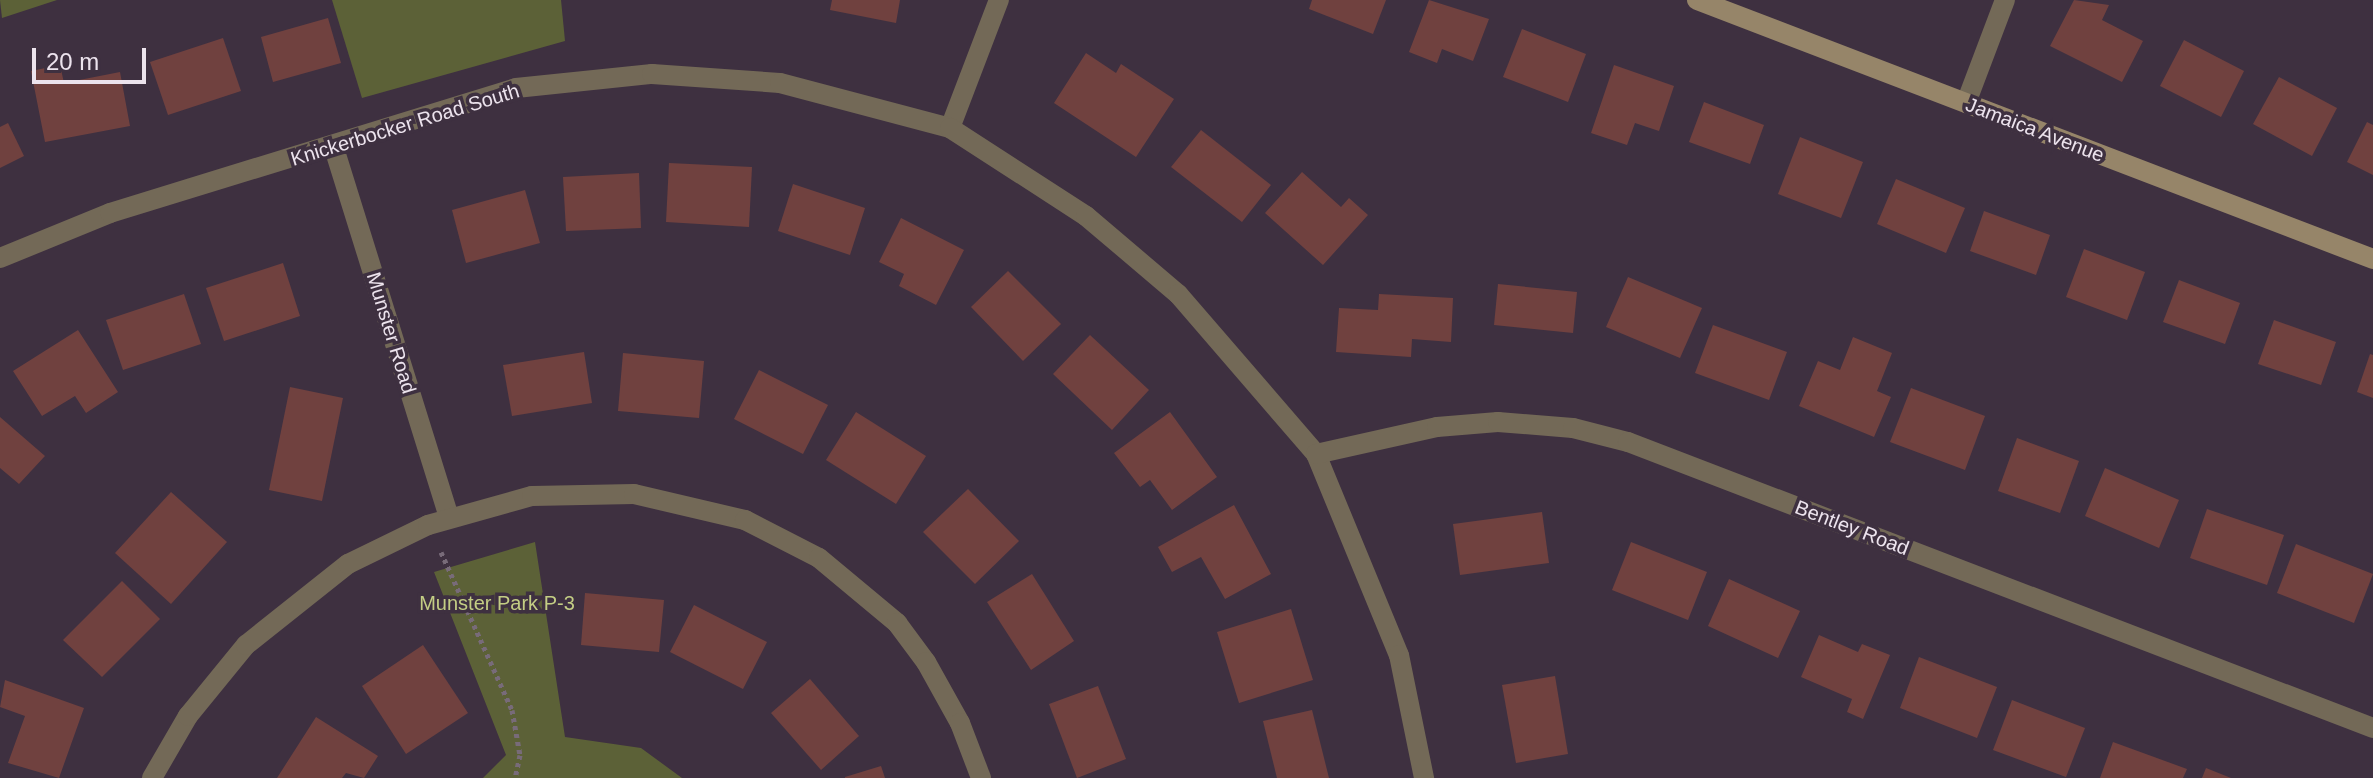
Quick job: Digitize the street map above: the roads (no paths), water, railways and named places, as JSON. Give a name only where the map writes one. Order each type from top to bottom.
[{"type":"street","points":[[950,128],[999,0]]},
{"type":"street","name":"Jamaica Avenue","points":[[1697,0],[2373,259]]},
{"type":"street","points":[[1966,103],[2005,0]]},
{"type":"street","name":"Knickerbocker Road South","points":[[0,258],[110,213],[334,148],[516,88],[652,74],[780,83],[950,128],[1086,216],[1178,294],[1316,454],[1399,655],[1424,778]]},
{"type":"street","name":"Munster Road","points":[[334,148],[449,517]]},
{"type":"street","name":"Bentley Road","points":[[1316,454],[1437,427],[1498,422],[1573,428],[1628,442],[2373,728]]},
{"type":"street","points":[[152,778],[188,716],[246,645],[348,564],[449,517],[542,495],[634,494],[745,520],[819,558],[897,623],[960,723],[981,778]]},
{"type":"park label","name":"Munster Park P-3","points":[[497,603]]}]
